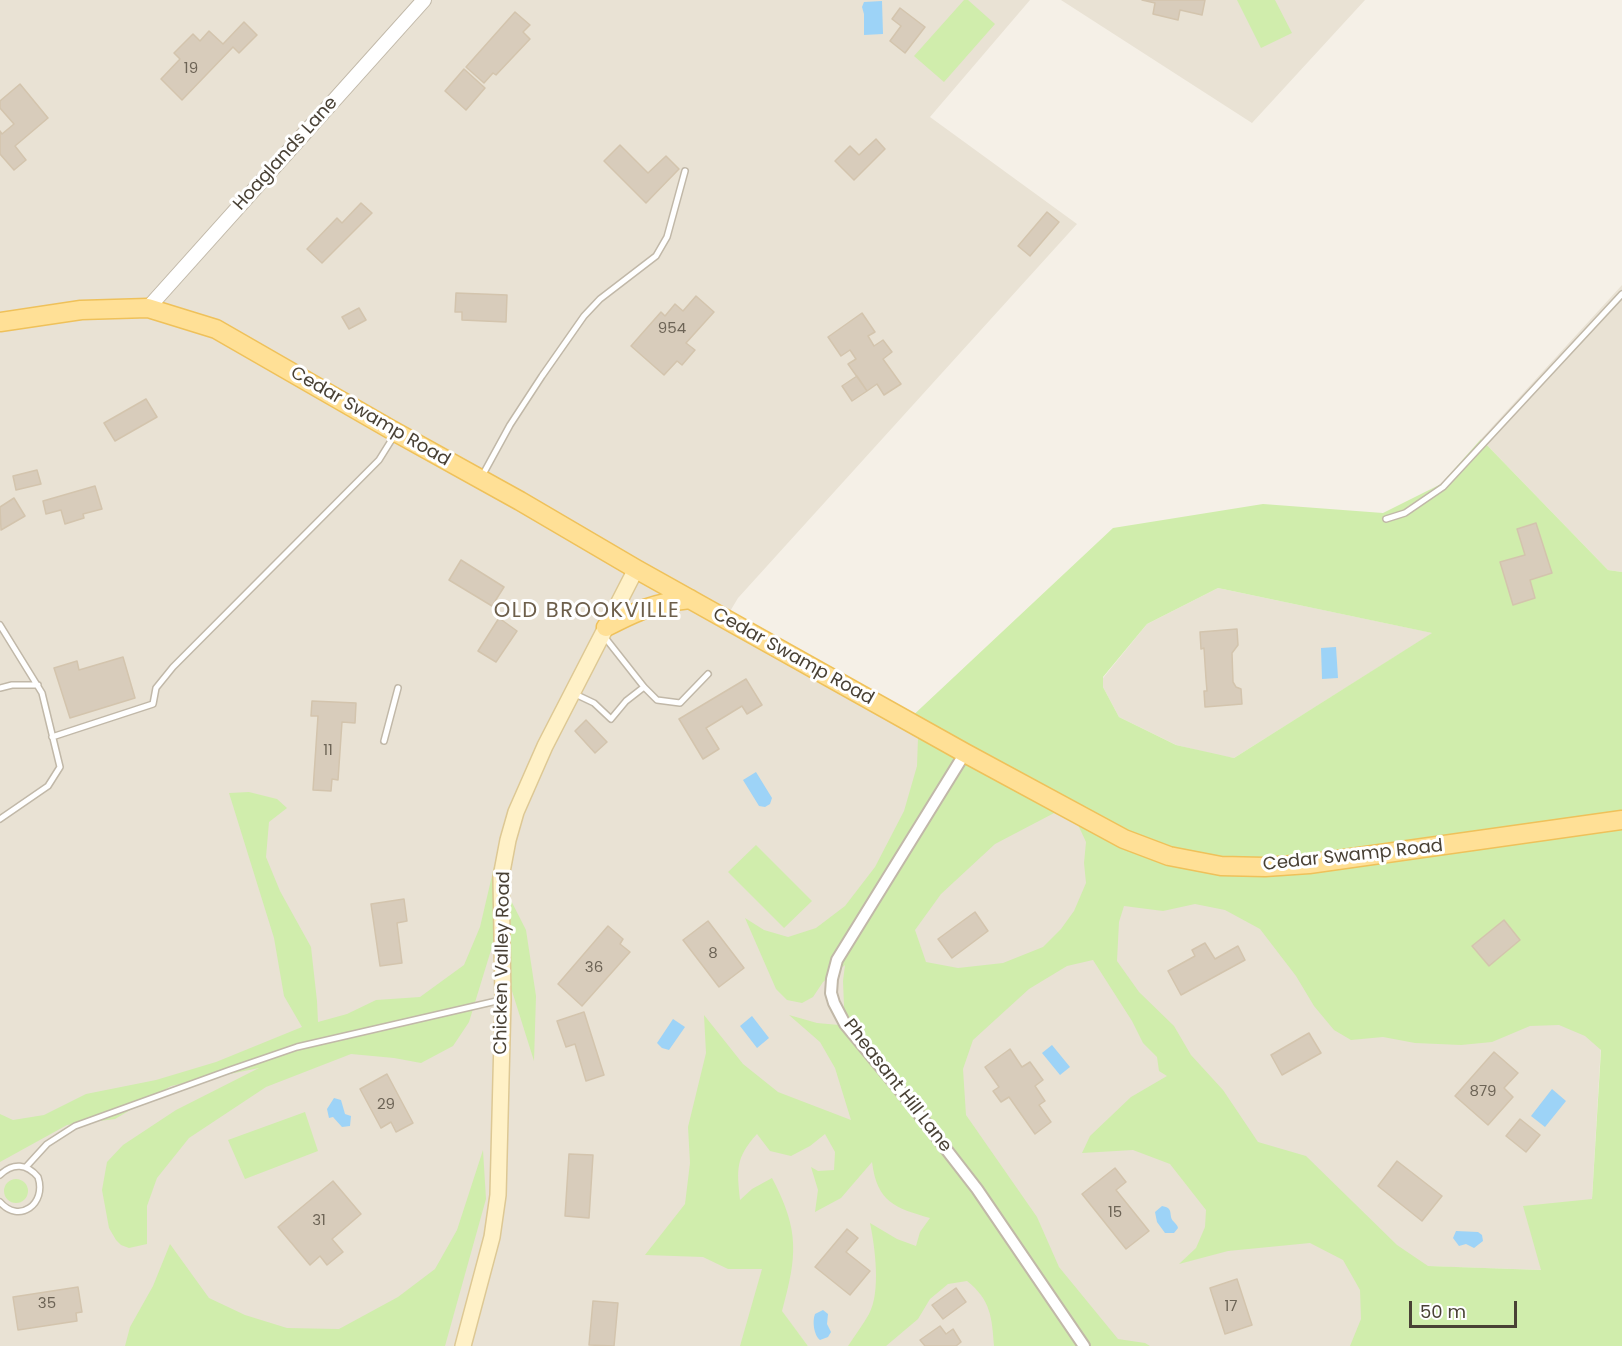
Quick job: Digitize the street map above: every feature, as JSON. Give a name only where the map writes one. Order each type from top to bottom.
[{"type":"main road","name":"Cedar Swamp Road","points":[[2,319],[81,310],[148,308],[216,329],[636,569],[965,753],[1124,839],[1168,856],[1221,866],[1264,867],[1309,864],[1622,820]]},
{"type":"main road","name":"Chicken Valley Road","points":[[463,1346],[492,1237],[498,1195],[503,1000],[501,877],[508,840],[516,812],[545,746],[636,569]]},
{"type":"main road","points":[[604,630],[647,606],[690,599]]},
{"type":"street","name":"Hoaglands Lane","points":[[148,308],[424,0]]},
{"type":"street","name":"Pheasant Hill Lane","points":[[965,753],[837,960],[831,993],[845,1024],[977,1188],[1084,1346]]},
{"type":"lane","points":[[481,479],[510,425],[585,316],[600,299],[656,256],[667,237],[685,171]]},
{"type":"lane","points":[[1386,519],[1406,513],[1443,487],[1622,294]]},
{"type":"lane","points":[[52,737],[153,704],[156,688],[173,667],[379,460],[396,433]]},
{"type":"lane","points":[[0,625],[42,693],[60,767],[48,786],[0,819]]},
{"type":"lane","points":[[604,630],[644,687],[657,700],[680,703],[708,674]]},
{"type":"lane","points":[[0,688],[12,685],[38,686]]},
{"type":"lane","points":[[572,693],[594,703],[611,719],[626,701],[644,687]]},
{"type":"lane","points":[[384,741],[398,688]]},
{"type":"lane","points":[[26,1167],[47,1144],[75,1126],[221,1073],[297,1047],[503,1000]]},
{"type":"lane","points":[[0,1175],[12,1166],[26,1167],[38,1177],[41,1192],[33,1206],[18,1211],[10,1210],[0,1202]]},
{"type":"shaded area","points":[[0,0],[1030,0],[930,117],[1077,224],[738,598],[726,618],[907,721],[1603,1011],[1592,1199],[1541,1270],[1394,1265],[1430,1346],[808,1346],[770,1297],[742,1346],[0,1346]]},
{"type":"shaded area","points":[[1061,0],[1365,0],[1252,123]]},
{"type":"shaded area","points":[[1622,285],[1622,572],[1608,570],[1481,439]]},
{"type":"shaded area","points":[[1218,588],[1433,633],[1234,758],[1221,756],[1176,745],[1119,717],[1103,687],[1103,678],[1147,624]]},
{"type":"green space","points":[[964,0],[968,0],[995,24],[944,82],[914,56]]},
{"type":"green space","points":[[1237,0],[1275,0],[1292,33],[1261,48]]},
{"type":"green space","points":[[1481,439],[1608,570],[1622,572],[1622,1346],[1350,1346],[1361,1319],[1360,1290],[1343,1260],[1310,1243],[1228,1251],[1179,1264],[1196,1248],[1205,1227],[1206,1210],[1170,1164],[1133,1150],[1082,1153],[1090,1136],[1131,1097],[1167,1076],[1159,1071],[1157,1057],[1143,1043],[1132,1021],[1093,960],[1067,966],[1029,989],[973,1040],[963,1069],[966,1115],[1037,1217],[1059,1267],[1118,1339],[1145,1343],[1150,1346],[994,1346],[989,1310],[981,1295],[967,1281],[948,1284],[930,1299],[918,1319],[886,1346],[848,1346],[869,1314],[875,1294],[875,1257],[870,1223],[897,1239],[916,1246],[920,1232],[930,1218],[907,1211],[883,1195],[874,1175],[872,1162],[841,1198],[815,1212],[818,1190],[811,1167],[818,1171],[834,1170],[835,1152],[825,1134],[810,1146],[791,1156],[770,1151],[757,1134],[745,1150],[739,1165],[740,1200],[752,1189],[772,1178],[787,1213],[793,1244],[791,1274],[782,1311],[808,1346],[740,1346],[762,1269],[728,1269],[703,1257],[645,1255],[685,1204],[690,1163],[688,1127],[706,1053],[704,1015],[743,1064],[778,1092],[851,1120],[835,1068],[820,1042],[789,1015],[817,1023],[839,1025],[844,1006],[845,965],[823,982],[813,997],[802,1003],[787,1000],[776,989],[745,918],[764,930],[788,937],[816,928],[845,906],[875,867],[904,811],[917,766],[918,738],[912,726],[1176,862],[1309,864],[1169,856],[907,721],[1113,528],[1263,504],[1383,513],[1441,484]],"holes":[[[1218,588],[1432,633],[1234,758],[1176,745],[1119,717],[1103,687],[1103,677],[1147,624]],[[1058,811],[1073,814],[1086,842],[1084,863],[1086,883],[1074,911],[1061,929],[1043,947],[1003,963],[958,968],[926,962],[915,930],[941,894],[995,844]],[[1195,904],[1225,910],[1260,929],[1296,976],[1314,1006],[1334,1030],[1351,1040],[1383,1037],[1415,1043],[1461,1045],[1492,1042],[1530,1026],[1559,1025],[1585,1036],[1601,1050],[1592,1199],[1523,1206],[1541,1270],[1428,1266],[1397,1245],[1306,1156],[1258,1142],[1223,1090],[1191,1055],[1174,1026],[1139,992],[1117,961],[1119,922],[1124,906],[1163,911]]]},
{"type":"green space","points":[[249,792],[277,799],[287,808],[269,822],[266,857],[280,891],[311,947],[318,1022],[347,1014],[376,1000],[420,997],[464,965],[480,927],[494,867],[526,930],[536,996],[534,1061],[495,937],[469,1022],[453,1046],[421,1063],[351,1054],[266,1087],[189,1138],[157,1178],[147,1206],[147,1244],[129,1248],[116,1240],[109,1228],[102,1190],[107,1162],[123,1145],[176,1110],[259,1068],[171,1086],[115,1119],[67,1125],[0,1162],[0,1114],[13,1120],[44,1115],[86,1094],[156,1080],[216,1062],[302,1027],[284,996],[274,938],[229,793]]},
{"type":"green space","points":[[756,845],[812,901],[784,928],[728,872]]},
{"type":"green space","points":[[305,1112],[318,1151],[245,1179],[228,1140]]},
{"type":"green space","points":[[483,1150],[486,1199],[445,1346],[125,1346],[130,1327],[153,1286],[170,1244],[209,1298],[245,1315],[287,1328],[339,1329],[398,1297],[435,1269],[457,1230]]},
{"type":"green space","points":[[16,1179],[24,1183],[28,1191],[24,1199],[16,1203],[8,1199],[4,1191],[8,1183]]},
{"type":"water","points":[[882,1],[883,34],[864,35],[862,7],[864,2]]},
{"type":"water","points":[[1336,647],[1338,678],[1322,679],[1321,648]]},
{"type":"water","points":[[756,772],[772,798],[770,804],[765,807],[759,806],[743,780]]},
{"type":"water","points":[[752,1016],[769,1038],[757,1048],[740,1026]]},
{"type":"water","points":[[673,1019],[685,1027],[669,1050],[657,1043]]},
{"type":"water","points":[[1052,1045],[1070,1067],[1060,1075],[1042,1053]]},
{"type":"water","points":[[1552,1089],[1566,1101],[1545,1127],[1531,1116]]},
{"type":"water","points":[[334,1098],[341,1100],[345,1114],[351,1116],[350,1126],[342,1127],[333,1117],[329,1118],[327,1109]]},
{"type":"water","points":[[1162,1206],[1170,1210],[1172,1219],[1178,1228],[1174,1233],[1165,1233],[1157,1222],[1155,1212]]},
{"type":"water","points":[[1456,1231],[1478,1232],[1482,1235],[1483,1241],[1474,1248],[1466,1244],[1459,1246],[1453,1238]]},
{"type":"water","points":[[823,1310],[828,1314],[827,1324],[831,1332],[828,1337],[820,1340],[815,1332],[814,1320],[815,1314]]},
{"type":"building","points":[[1142,0],[1205,0],[1202,15],[1180,10],[1178,20],[1153,14],[1155,3]]},
{"type":"building","points":[[900,8],[925,27],[905,53],[890,41],[901,26],[892,19]]},
{"type":"building","points":[[515,12],[530,25],[523,32],[530,39],[496,75],[493,73],[484,83],[466,67]]},
{"type":"building","points":[[244,22],[257,35],[239,53],[233,47],[182,100],[161,79],[180,59],[174,53],[193,34],[200,41],[209,31],[223,44]]},
{"type":"building","points":[[464,69],[485,88],[466,110],[445,91]]},
{"type":"building","points":[[20,84],[48,118],[15,146],[26,160],[14,170],[0,154],[0,131],[2,134],[14,124],[0,108],[0,101]]},
{"type":"building","points":[[876,139],[885,149],[854,180],[835,161],[850,146],[859,155]]},
{"type":"building","points":[[620,145],[648,173],[666,156],[679,169],[646,203],[604,161]]},
{"type":"building","points":[[361,203],[372,213],[322,263],[307,249],[337,218],[342,223]]},
{"type":"building","points":[[1047,212],[1059,222],[1030,256],[1018,246]]},
{"type":"building","points":[[456,293],[507,295],[506,322],[462,320],[462,312],[455,312]]},
{"type":"building","points":[[696,296],[714,312],[686,343],[695,350],[682,365],[677,361],[664,375],[631,346],[661,312],[665,316],[675,304],[683,311]]},
{"type":"building","points":[[359,308],[366,320],[349,329],[342,317]]},
{"type":"building","points":[[862,313],[875,332],[868,336],[874,346],[883,340],[892,352],[883,359],[901,384],[884,395],[877,384],[867,391],[848,364],[856,359],[850,350],[841,356],[828,337]]},
{"type":"building","points":[[857,376],[867,391],[852,401],[842,386]]},
{"type":"building","points":[[146,399],[157,417],[115,441],[104,423]]},
{"type":"building","points":[[37,470],[41,484],[16,490],[13,476]]},
{"type":"building","points":[[95,486],[102,509],[83,514],[84,518],[65,524],[61,510],[46,514],[43,501]]},
{"type":"building","points":[[14,498],[25,516],[1,530],[0,507]]},
{"type":"building","points":[[1536,523],[1552,573],[1530,580],[1535,598],[1513,605],[1500,562],[1525,555],[1517,529]]},
{"type":"building","points":[[461,560],[504,587],[492,606],[449,580]]},
{"type":"building","points":[[499,618],[517,631],[496,662],[478,651]]},
{"type":"building","points":[[1237,629],[1238,645],[1232,653],[1233,682],[1241,689],[1242,704],[1205,707],[1204,691],[1207,691],[1204,648],[1201,649],[1200,632]]},
{"type":"building","points":[[123,657],[135,698],[70,718],[54,668],[77,661],[79,670]]},
{"type":"building","points":[[746,679],[762,705],[747,714],[742,706],[706,728],[719,749],[703,759],[679,719]]},
{"type":"building","points":[[312,701],[356,703],[355,723],[342,722],[338,780],[332,779],[331,791],[313,790],[318,716],[311,716]]},
{"type":"building","points":[[586,720],[607,742],[595,753],[575,731]]},
{"type":"building","points":[[404,899],[407,921],[397,923],[402,963],[380,966],[371,904]]},
{"type":"building","points":[[975,912],[988,931],[952,958],[938,939]]},
{"type":"building","points":[[1504,920],[1520,940],[1489,966],[1472,946]]},
{"type":"building","points":[[708,921],[744,968],[719,987],[683,940]]},
{"type":"building","points":[[608,926],[623,939],[620,944],[630,952],[582,1006],[558,984]]},
{"type":"building","points":[[1205,943],[1215,959],[1238,946],[1245,960],[1181,995],[1168,971],[1195,956],[1192,950]]},
{"type":"building","points":[[584,1012],[604,1075],[586,1081],[575,1044],[566,1047],[557,1021]]},
{"type":"building","points":[[1309,1033],[1321,1053],[1282,1075],[1271,1055]]},
{"type":"building","points":[[1010,1049],[1022,1067],[1030,1062],[1043,1080],[1035,1086],[1045,1101],[1039,1105],[1051,1122],[1035,1134],[1009,1097],[1001,1102],[993,1091],[999,1087],[985,1067]]},
{"type":"building","points":[[1494,1052],[1518,1073],[1504,1088],[1513,1097],[1488,1125],[1455,1096]]},
{"type":"building","points":[[387,1074],[413,1123],[396,1132],[391,1122],[381,1128],[360,1089]]},
{"type":"building","points":[[1520,1119],[1540,1135],[1526,1152],[1506,1136]]},
{"type":"building","points":[[569,1154],[593,1155],[589,1218],[565,1216]]},
{"type":"building","points":[[1397,1161],[1442,1196],[1422,1221],[1378,1186]]},
{"type":"building","points":[[1115,1168],[1126,1182],[1116,1190],[1149,1231],[1126,1249],[1082,1194]]},
{"type":"building","points":[[333,1181],[361,1214],[332,1239],[343,1252],[327,1265],[320,1256],[310,1265],[278,1227]]},
{"type":"building","points":[[847,1229],[858,1238],[846,1252],[870,1271],[850,1295],[815,1267]]},
{"type":"building","points":[[1237,1279],[1252,1325],[1225,1334],[1210,1288]]},
{"type":"building","points":[[78,1287],[82,1312],[76,1313],[77,1321],[18,1330],[13,1297]]},
{"type":"building","points":[[956,1288],[966,1302],[943,1319],[932,1305]]},
{"type":"building","points":[[593,1301],[618,1303],[614,1346],[589,1345]]},
{"type":"building","points":[[940,1326],[946,1334],[953,1329],[961,1342],[956,1346],[925,1346],[920,1340]]},
{"type":"district","name":"OLD BROOKVILLE","points":[[587,612]]}]
